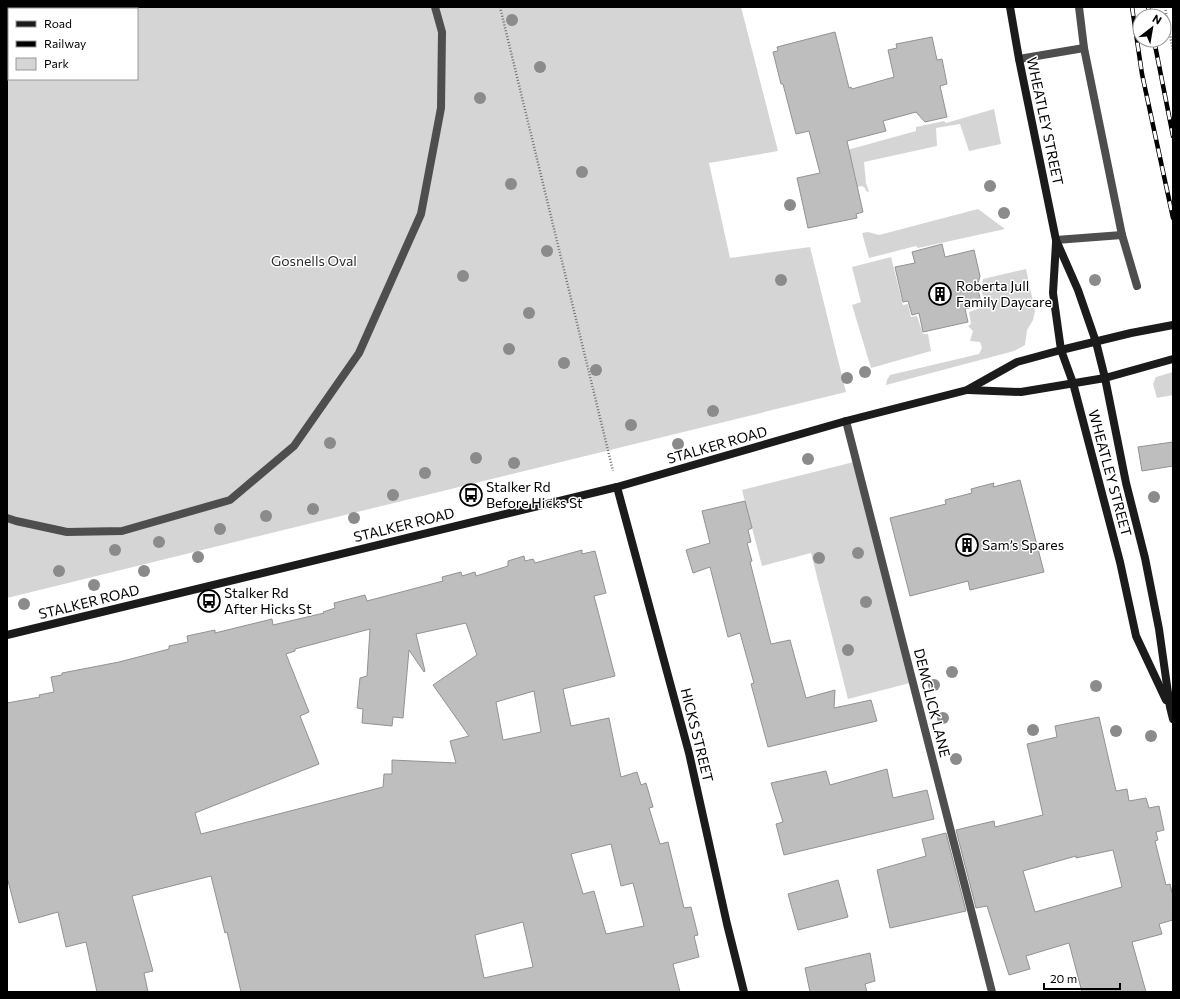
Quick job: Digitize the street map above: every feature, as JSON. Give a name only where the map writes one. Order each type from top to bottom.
[{"type":"main road","name":"WHEATLEY STREET","points":[[1010,7],[1019,59],[1056,240],[1078,290],[1096,342],[1105,378],[1126,483],[1145,558],[1159,629],[1173,719]]},
{"type":"main road","name":"WHEATLEY STREET","points":[[1056,240],[1053,293],[1062,350],[1120,562],[1136,636],[1170,707]]},
{"type":"main road","name":"STALKER ROAD","points":[[7,635],[617,487],[846,421],[967,390],[1017,362],[1062,350],[1173,325]]},
{"type":"main road","name":"STALKER ROAD","points":[[967,390],[1021,392],[1105,378],[1173,359]]},
{"type":"main road","name":"HICKS STREET","points":[[617,487],[689,753],[744,992]]},
{"type":"lane","points":[[7,518],[67,532],[122,531],[230,500],[294,446],[359,353],[421,214],[441,108],[442,32],[435,7]]},
{"type":"lane","points":[[1079,7],[1084,48],[1122,235],[1136,286]]},
{"type":"lane","points":[[1019,59],[1084,48]]},
{"type":"lane","points":[[1056,240],[1122,235]]},
{"type":"lane","name":"DEMCLICK LANE","points":[[846,421],[992,992]]},
{"type":"path","points":[[500,7],[617,487]]},
{"type":"path","points":[[1165,7],[1173,51]]},
{"type":"green space","name":"Gosnells Oval","points":[[7,7],[741,7],[778,151],[709,163],[730,258],[810,247],[846,392],[7,598]]},
{"type":"green space","points":[[994,109],[1001,144],[969,151],[960,124],[936,128],[937,146],[864,162],[866,183],[869,192],[862,186],[857,187],[855,174],[850,174],[840,152],[916,131],[916,127],[944,121],[946,123]]},
{"type":"green space","points":[[978,209],[1005,229],[918,248],[916,246],[869,258],[862,233],[868,232],[879,235]]},
{"type":"green space","points":[[891,257],[903,305],[908,304],[911,317],[917,316],[923,334],[928,334],[931,351],[871,368],[852,305],[861,302],[852,267]]},
{"type":"green space","points":[[1026,269],[1035,311],[1033,320],[1027,330],[1025,345],[1014,351],[886,385],[890,375],[979,354],[982,348],[980,342],[970,341],[973,331],[968,326],[971,324],[969,312],[986,306],[981,289],[983,279]]},
{"type":"green space","points":[[1173,372],[1173,395],[1157,398],[1153,384],[1156,377]]},
{"type":"green space","points":[[854,462],[910,683],[848,699],[811,553],[762,566],[742,490]]},
{"type":"building","points":[[835,32],[849,88],[851,87],[852,89],[894,77],[888,50],[897,48],[896,44],[932,37],[937,60],[942,59],[947,84],[940,86],[947,117],[925,122],[916,112],[883,121],[886,131],[847,141],[863,212],[856,214],[857,218],[808,228],[797,178],[820,173],[809,131],[796,134],[773,52],[778,51],[777,47]]},
{"type":"building","name":"Roberta Jull Family Daycare","points":[[942,244],[945,257],[974,250],[980,276],[977,287],[982,305],[965,309],[968,322],[923,332],[919,313],[912,315],[908,301],[903,302],[895,267],[915,263],[912,252]]},
{"type":"building","points":[[1173,442],[1173,466],[1142,471],[1138,447]]},
{"type":"building","name":"Sam’s Spares","points":[[1020,480],[1044,572],[970,590],[968,581],[910,596],[890,518],[946,504],[945,500],[972,493],[971,489],[994,483],[993,487]]},
{"type":"building","points":[[745,501],[752,528],[748,530],[751,542],[747,543],[752,561],[750,562],[771,644],[790,640],[806,698],[835,690],[834,708],[871,700],[877,721],[768,747],[751,684],[754,683],[740,633],[728,637],[710,567],[693,573],[686,550],[710,543],[702,511]]},
{"type":"building","points":[[582,550],[582,554],[595,551],[606,593],[594,596],[615,676],[563,689],[571,726],[609,718],[621,777],[637,772],[641,785],[646,783],[653,807],[649,808],[660,844],[668,842],[684,908],[691,907],[698,935],[694,936],[699,957],[673,964],[680,992],[241,992],[227,932],[225,933],[211,876],[132,896],[153,971],[144,973],[148,992],[97,992],[86,942],[66,947],[58,912],[19,923],[7,877],[7,703],[40,697],[39,695],[54,692],[51,677],[62,675],[62,673],[119,662],[169,649],[169,646],[188,642],[187,636],[215,630],[215,633],[272,619],[273,625],[324,613],[323,612],[335,608],[334,603],[365,595],[367,601],[443,581],[442,577],[461,572],[462,576],[475,572],[476,576],[508,566],[508,561],[524,556],[525,561],[533,559],[535,563]],"holes":[[[466,623],[477,655],[433,685],[469,736],[450,741],[456,763],[392,760],[392,774],[384,774],[383,787],[201,834],[195,813],[319,764],[300,716],[309,712],[286,654],[295,651],[295,649],[370,629],[367,676],[360,678],[357,708],[363,709],[362,723],[392,726],[393,717],[403,718],[409,650],[424,672],[425,671],[416,634]],[[534,691],[541,732],[503,740],[496,702]],[[611,844],[621,886],[633,883],[644,926],[606,934],[594,891],[583,894],[571,854]],[[523,922],[533,967],[484,978],[475,935]]]},
{"type":"building","points":[[1099,717],[1116,791],[1127,789],[1129,801],[1146,798],[1149,808],[1159,806],[1164,830],[1156,832],[1158,840],[1155,841],[1166,885],[1170,884],[1173,896],[1173,920],[1159,924],[1162,934],[1132,942],[1146,992],[1082,992],[1069,943],[1026,956],[1030,969],[1009,975],[987,906],[976,908],[956,830],[994,821],[995,827],[1043,815],[1027,744],[1057,737],[1055,726]],"holes":[[[1113,850],[1122,887],[1035,912],[1023,871],[1076,856],[1076,858]]]},
{"type":"building","points":[[887,769],[893,798],[927,790],[934,819],[784,855],[776,824],[783,822],[771,783],[826,771],[830,785]]},
{"type":"building","points":[[946,833],[966,911],[890,928],[877,870],[926,856],[922,839]]},
{"type":"building","points":[[838,880],[848,917],[798,930],[788,894]]},
{"type":"building","points":[[870,953],[875,981],[865,984],[867,992],[810,992],[805,968]]},
{"type":"railway","points":[[1132,7],[1142,74],[1173,218]]},
{"type":"railway","points":[[1156,48],[1173,136]]},
{"type":"place","name":"Roberta Jull Family Daycare","points":[[940,294]]},
{"type":"place","name":"Stalker Rd Before Hicks St","points":[[471,495]]},
{"type":"place","name":"Sam’s Spares","points":[[967,545]]},
{"type":"place","name":"Stalker Rd After Hicks St","points":[[209,601]]}]
